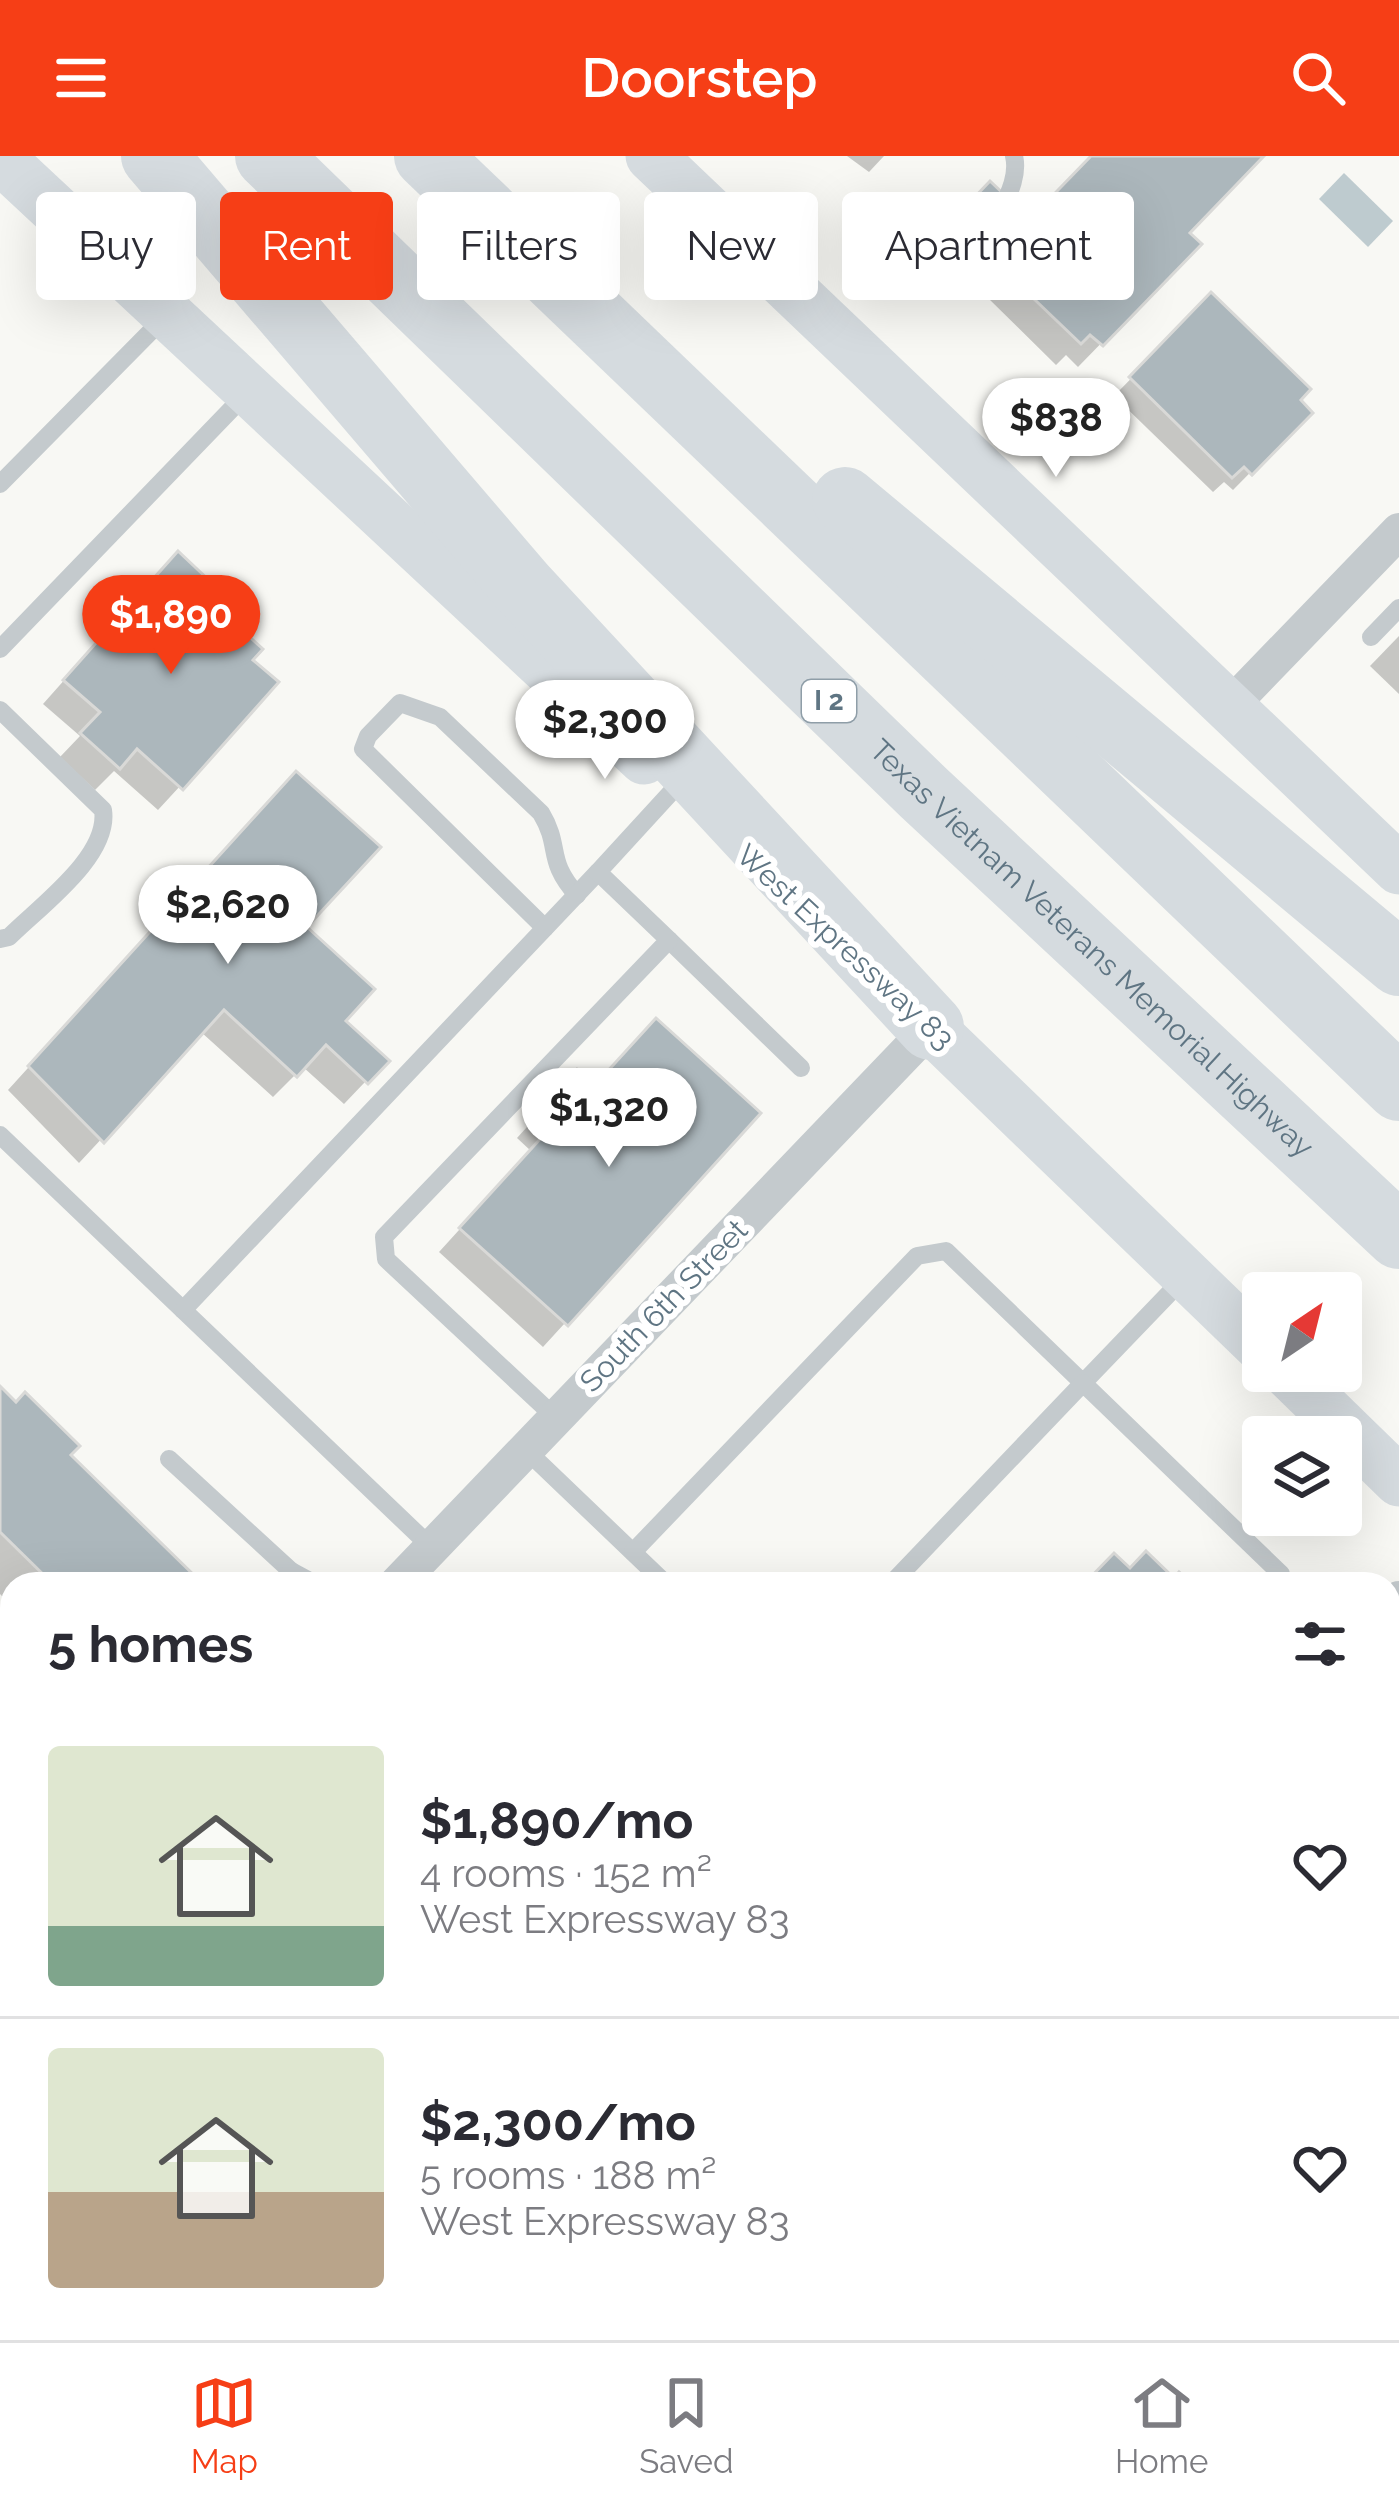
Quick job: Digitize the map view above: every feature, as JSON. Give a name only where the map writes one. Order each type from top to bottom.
[{"type":"highway","points":[[154,156],[523,587],[931,1027]]},
{"type":"highway","name":"Texas Vietnam Veterans Memorial Highway","points":[[268,156],[924,793],[1399,1236]]},
{"type":"highway","points":[[427,156],[1399,1088]]},
{"type":"highway","points":[[446,156],[923,567],[1399,963]]},
{"type":"main road","points":[[651,156],[1399,869]]},
{"type":"main road","name":"West Expressway 83","points":[[0,158],[931,1027],[1242,1329]]},
{"type":"main road","points":[[1308,1392],[1399,1481]]},
{"type":"street","points":[[1230,706],[1399,530]]},
{"type":"street","name":"South 6th Street","points":[[409,1572],[931,1027]]},
{"type":"lane","points":[[1012,192],[1018,175],[1014,156]]},
{"type":"lane","points":[[0,484],[168,315]]},
{"type":"lane","points":[[0,649],[249,391]]},
{"type":"lane","points":[[1371,637],[1399,608]]},
{"type":"lane","points":[[545,928],[363,749],[368,736],[400,703],[440,717],[541,812],[551,829],[556,871],[577,895]]},
{"type":"lane","points":[[0,710],[103,810],[106,828],[95,848],[9,937],[0,939]]},
{"type":"lane","points":[[182,1310],[675,788]]},
{"type":"lane","points":[[598,872],[801,1068]]},
{"type":"lane","points":[[556,1418],[386,1259],[384,1238],[669,940]]},
{"type":"lane","points":[[0,1135],[432,1548]]},
{"type":"lane","points":[[633,1552],[917,1256],[931,1250],[946,1251],[1279,1572]]},
{"type":"lane","points":[[902,1572],[1186,1275]]},
{"type":"lane","points":[[526,1450],[654,1572]]},
{"type":"lane","points":[[169,1459],[289,1572]]},
{"type":"shaded area","points":[[1344,173],[1393,221],[1368,247],[1319,199]]},
{"type":"building","points":[[1091,156],[1264,156],[1190,233],[1202,244],[1103,346],[1090,335],[1081,344],[1035,300],[1134,300],[1134,192],[1056,192]]},
{"type":"building","points":[[990,181],[1002,192],[980,192]]},
{"type":"building","points":[[1211,292],[1311,389],[1301,400],[1313,413],[1252,475],[1244,467],[1232,478],[1129,377]]},
{"type":"building","points":[[178,551],[213,584],[203,595],[263,649],[253,660],[279,682],[183,790],[137,749],[120,769],[80,733],[100,712],[63,680]]},
{"type":"building","points":[[296,771],[381,847],[307,927],[375,989],[346,1021],[390,1061],[368,1084],[326,1045],[297,1077],[224,1010],[104,1143],[28,1066]]},
{"type":"building","points":[[656,1018],[761,1113],[568,1326],[459,1228],[551,1127],[537,1114],[577,1069],[595,1085]]},
{"type":"building","points":[[0,1386],[16,1402],[25,1392],[80,1446],[71,1455],[191,1572],[41,1572],[0,1532]]},
{"type":"building","points":[[1146,1551],[1168,1572],[1096,1572],[1114,1553],[1130,1568]]}]
